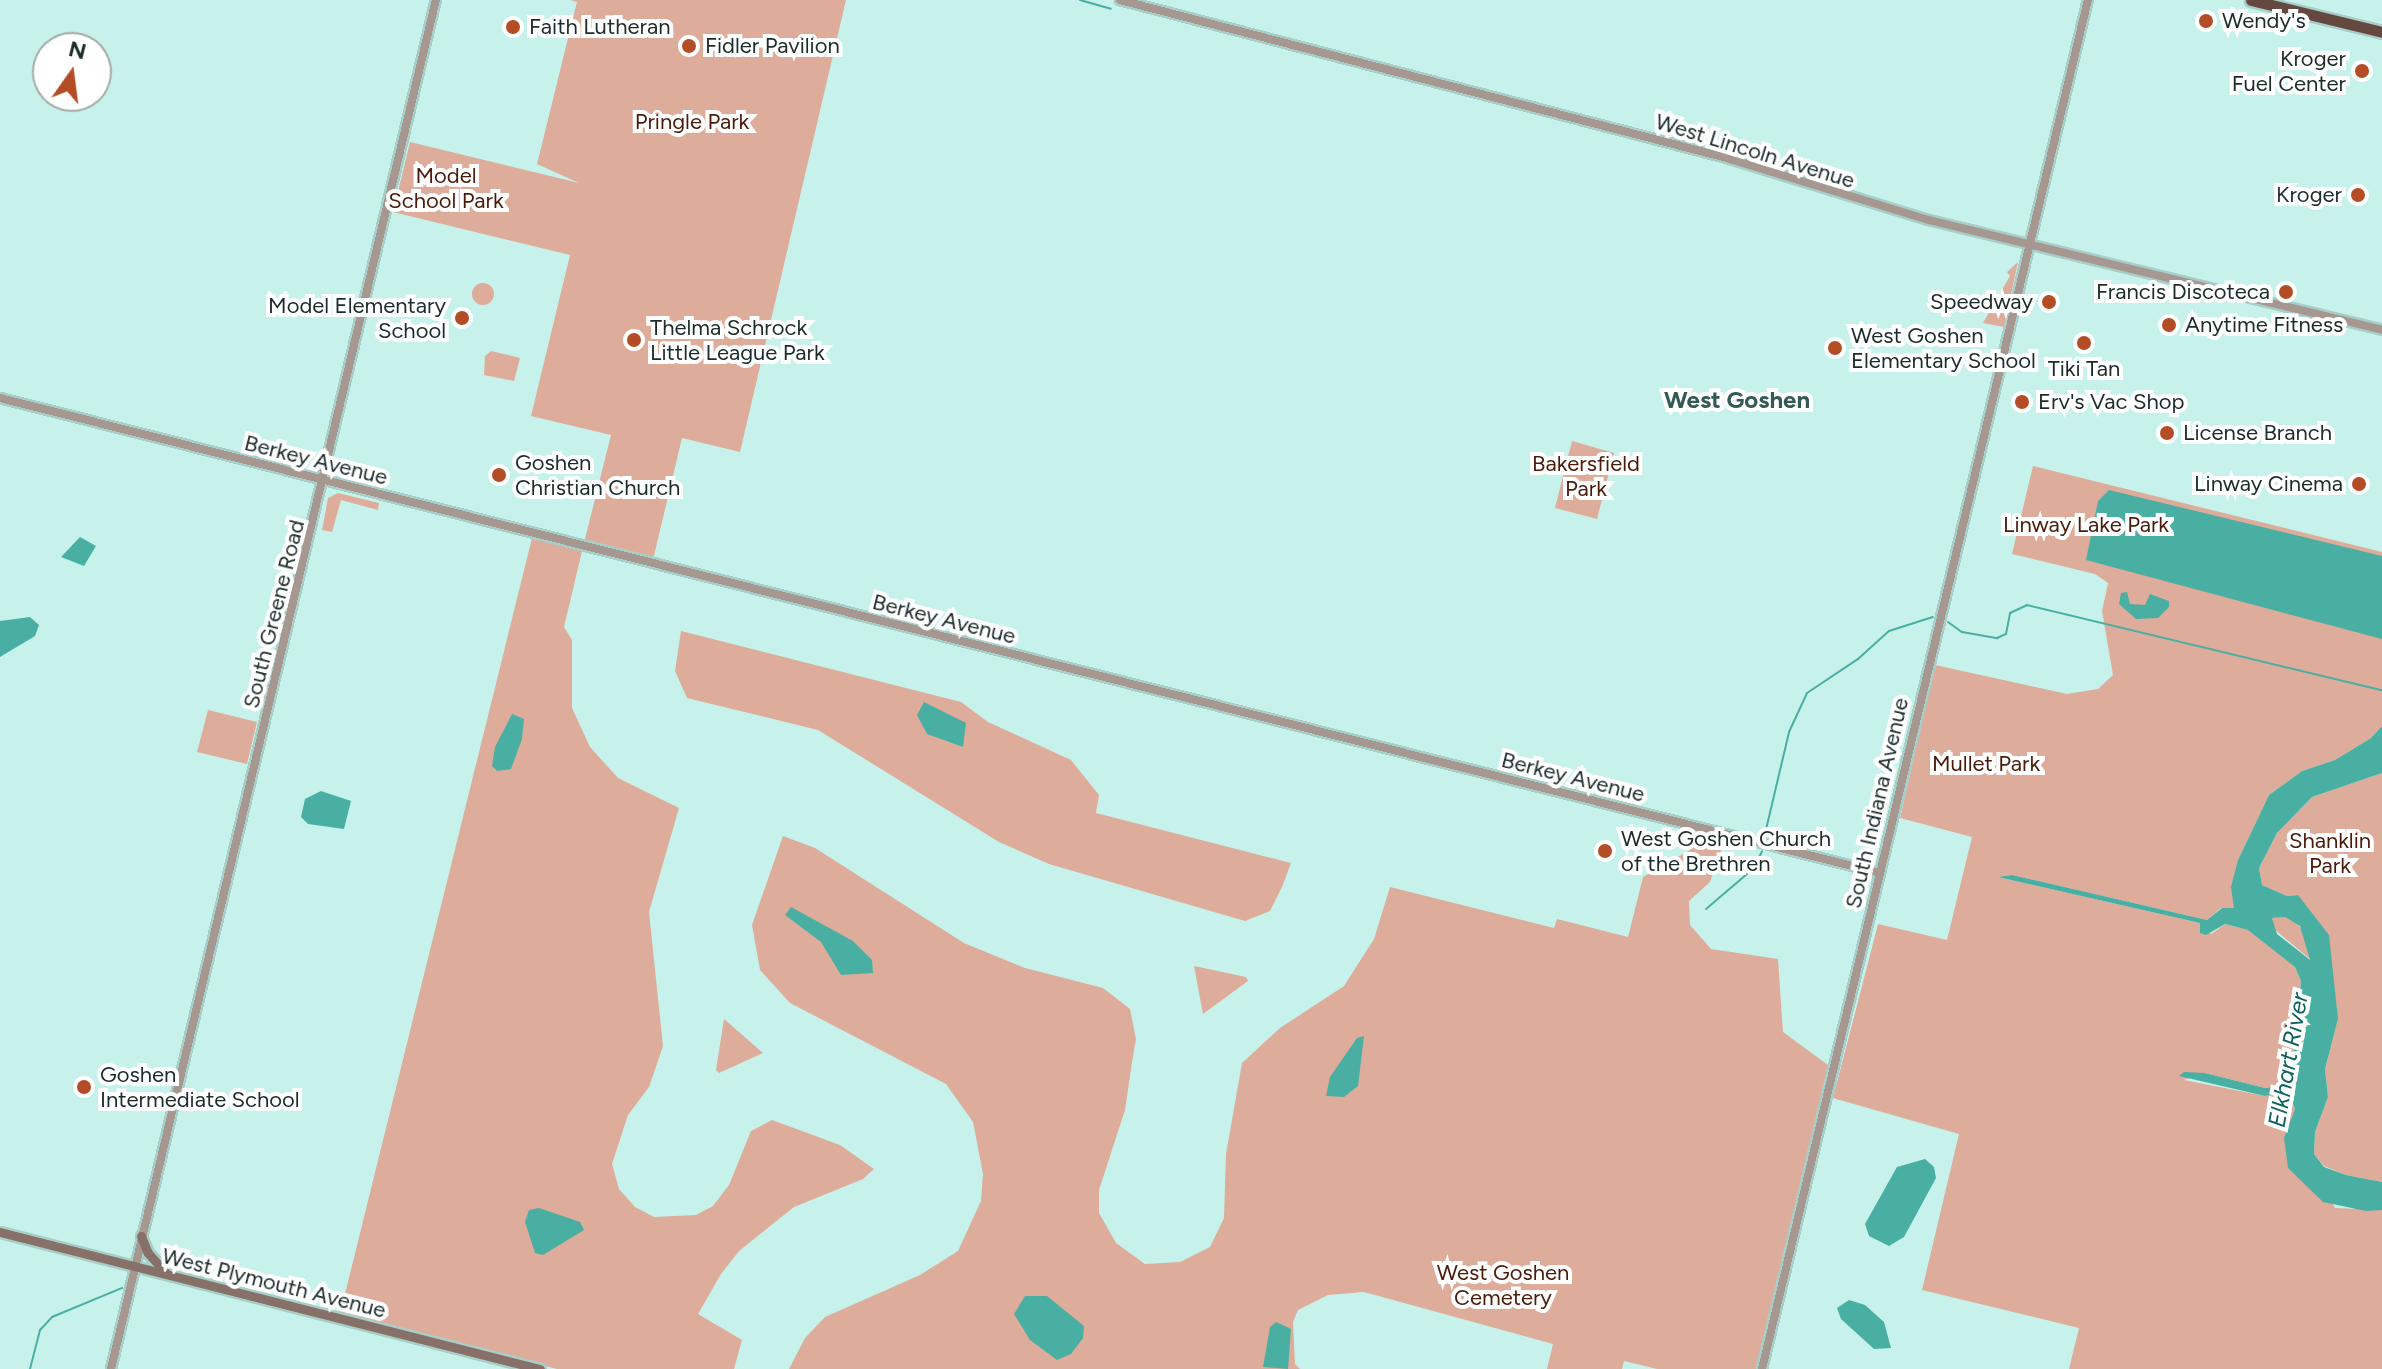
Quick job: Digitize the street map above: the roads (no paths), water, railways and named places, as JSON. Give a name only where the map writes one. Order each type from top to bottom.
[{"type":"highway","points":[[2251,0],[2382,32]]},
{"type":"main road","name":"West Plymouth Avenue","points":[[0,1232],[540,1369]]},
{"type":"main road","points":[[141,1236],[148,1253],[168,1275]]},
{"type":"street","name":"South Greene Road","points":[[111,1369],[436,0]]},
{"type":"street","name":"West Lincoln Avenue","points":[[1120,0],[1727,158],[1879,207],[2382,330]]},
{"type":"street","name":"South Indiana Avenue","points":[[1762,1369],[2088,0]]},
{"type":"street","name":"Berkey Avenue","points":[[0,398],[1880,873]]},
{"type":"waterway","points":[[1080,0],[1111,9]]},
{"type":"waterway","points":[[1948,622],[1962,632],[1997,638],[2006,634],[2010,613],[2027,605],[2382,690]]},
{"type":"waterway","points":[[1764,838],[1789,732],[1807,693],[1858,659],[1889,631],[1933,617]]},
{"type":"waterway","points":[[1706,909],[1753,869],[1762,851]]},
{"type":"waterway","points":[[30,1369],[40,1330],[52,1317],[122,1288]]},
{"type":"place","name":"Wendy's","points":[[2206,21]]},
{"type":"place","name":"Faith Lutheran","points":[[513,27]]},
{"type":"place","name":"Fidler Pavilion","points":[[689,46]]},
{"type":"place","name":"Kroger Fuel Center","points":[[2362,71]]},
{"type":"place","name":"Kroger","points":[[2358,195]]},
{"type":"place","name":"Francis Discoteca","points":[[2286,292]]},
{"type":"place","name":"Speedway","points":[[2049,302]]},
{"type":"place","name":"Model Elementary School","points":[[462,318]]},
{"type":"place","name":"Anytime Fitness","points":[[2169,325]]},
{"type":"place","name":"Thelma Schrock Little League Park","points":[[634,340]]},
{"type":"place","name":"Tiki Tan","points":[[2084,343]]},
{"type":"place","name":"West Goshen Elementary School","points":[[1835,348]]},
{"type":"place","name":"Erv's Vac Shop","points":[[2022,402]]},
{"type":"place","name":"License Branch","points":[[2167,433]]},
{"type":"place","name":"Goshen Christian Church","points":[[499,475]]},
{"type":"place","name":"Linway Cinema","points":[[2359,484]]},
{"type":"place","name":"West Goshen Church of the Brethren","points":[[1605,851]]},
{"type":"place","name":"Goshen Intermediate School","points":[[84,1087]]},
{"type":"district","name":"West Goshen","points":[[1737,400]]},
{"type":"park label","name":"Pringle Park","points":[[692,122]]},
{"type":"park label","name":"Model School Park","points":[[446,188]]},
{"type":"park label","name":"Bakersfield Park","points":[[1586,476]]},
{"type":"park label","name":"Linway Lake Park","points":[[2086,525]]},
{"type":"park label","name":"Mullet Park","points":[[1986,764]]},
{"type":"park label","name":"Shanklin Park","points":[[2330,852]]},
{"type":"park label","name":"West Goshen Cemetery","points":[[1503,1284]]},
{"type":"water label","name":"Elkhart River","points":[[2288,1060]]}]
